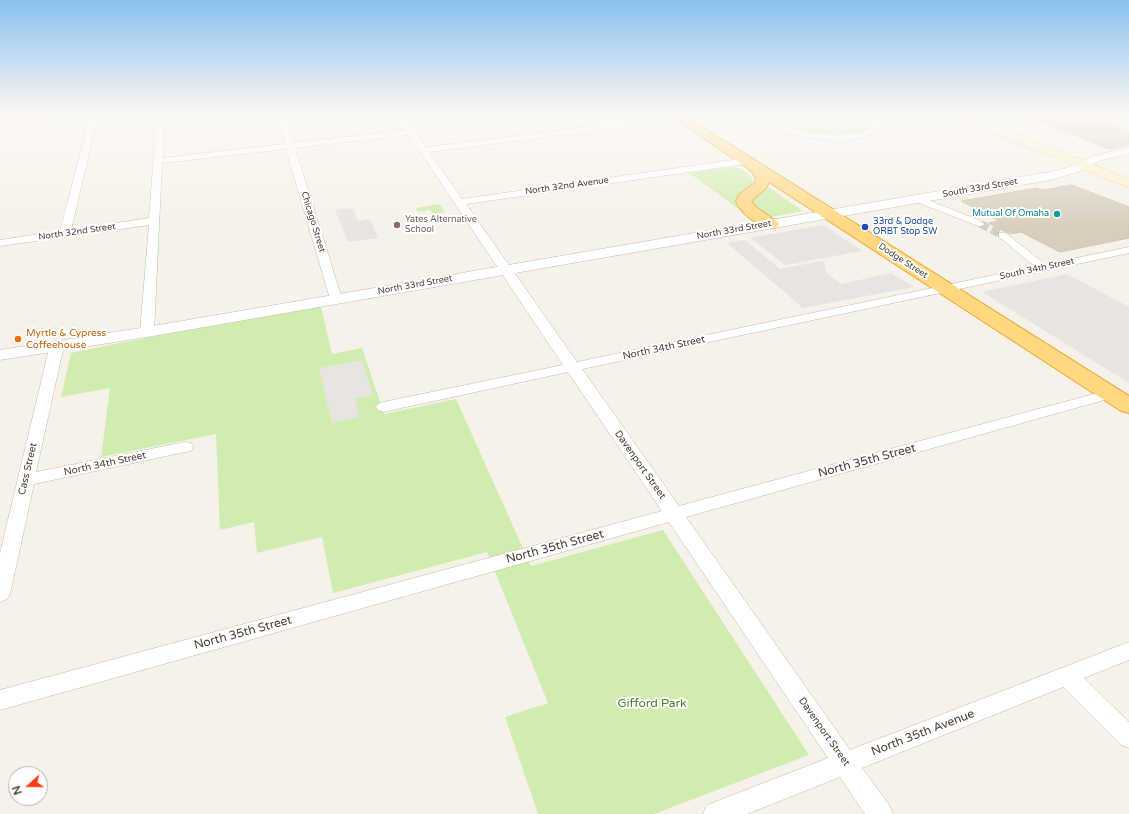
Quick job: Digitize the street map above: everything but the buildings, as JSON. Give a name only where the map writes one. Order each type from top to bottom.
[{"type":"highway","name":"Dodge Street","points":[[735,154],[1129,406]]},
{"type":"highway","points":[[749,163],[762,177],[763,183],[747,195],[744,200],[744,204],[770,224]]},
{"type":"main road","points":[[1053,154],[1129,184]]},
{"type":"street","points":[[65,234],[85,154]]},
{"type":"street","points":[[146,332],[158,154]]},
{"type":"street","points":[[158,161],[220,154]]},
{"type":"street","name":"Chicago Street","points":[[292,154],[336,299]]},
{"type":"street","name":"Davenport Street","points":[[427,154],[880,814]]},
{"type":"street","name":"South 33rd Street","points":[[830,214],[1059,175],[1098,158],[1115,154]]},
{"type":"street","name":"North 32nd Avenue","points":[[459,202],[749,163]]},
{"type":"street","points":[[917,199],[936,208],[965,217],[981,224]]},
{"type":"street","name":"North 33rd Street","points":[[0,355],[146,332],[830,214]]},
{"type":"street","name":"North 32nd Street","points":[[0,243],[153,221]]},
{"type":"street","points":[[1002,235],[1017,246],[1032,261],[1044,268]]},
{"type":"street","name":"South 34th Street","points":[[945,288],[1129,250]]},
{"type":"street","name":"North 34th Street","points":[[383,407],[945,288]]},
{"type":"street","name":"Cass Street","points":[[0,594],[57,345]]},
{"type":"street","name":"North 35th Street","points":[[0,700],[1110,394]]},
{"type":"street","name":"North 34th Street","points":[[26,480],[185,447]]},
{"type":"street","name":"North 35th Avenue","points":[[716,814],[1129,651]]},
{"type":"street","points":[[1067,676],[1129,737]]},
{"type":"green space","points":[[733,167],[742,169],[753,180],[752,184],[757,185],[743,194],[754,220],[689,173]]},
{"type":"green space","points":[[766,186],[803,211],[771,217],[768,216],[747,200]]},
{"type":"green space","points":[[439,204],[445,212],[432,214],[430,210],[418,212],[416,208]]},
{"type":"green space","name":"Gifford Park","points":[[321,307],[332,354],[362,348],[384,414],[456,399],[531,566],[663,530],[809,755],[654,814],[538,814],[505,717],[548,703],[487,552],[333,593],[322,537],[257,553],[254,522],[220,530],[216,434],[101,457],[110,388],[61,397],[71,353],[145,338]]},
{"type":"shaded area","points":[[353,208],[358,221],[370,219],[378,238],[348,242],[335,210]]},
{"type":"shaded area","points":[[824,225],[862,251],[785,265],[750,238]]},
{"type":"shaded area","points":[[745,240],[780,269],[821,261],[824,262],[826,273],[841,284],[891,273],[914,287],[803,308],[727,243]]},
{"type":"shaded area","points":[[1067,274],[1129,307],[1129,383],[982,292]]},
{"type":"shaded area","points":[[362,360],[373,395],[355,399],[359,417],[332,423],[319,368]]},
{"type":"tunnel","points":[[981,224],[1002,235]]},
{"type":"place","name":"Mutual Of Omaha","points":[[1057,214]]},
{"type":"place","name":"Yates Alternative School","points":[[397,225]]},
{"type":"place","name":"33rd & Dodge ORBT Stop SW","points":[[865,227]]},
{"type":"place","name":"Myrtle & Cypress Coffeehouse","points":[[18,339]]}]
